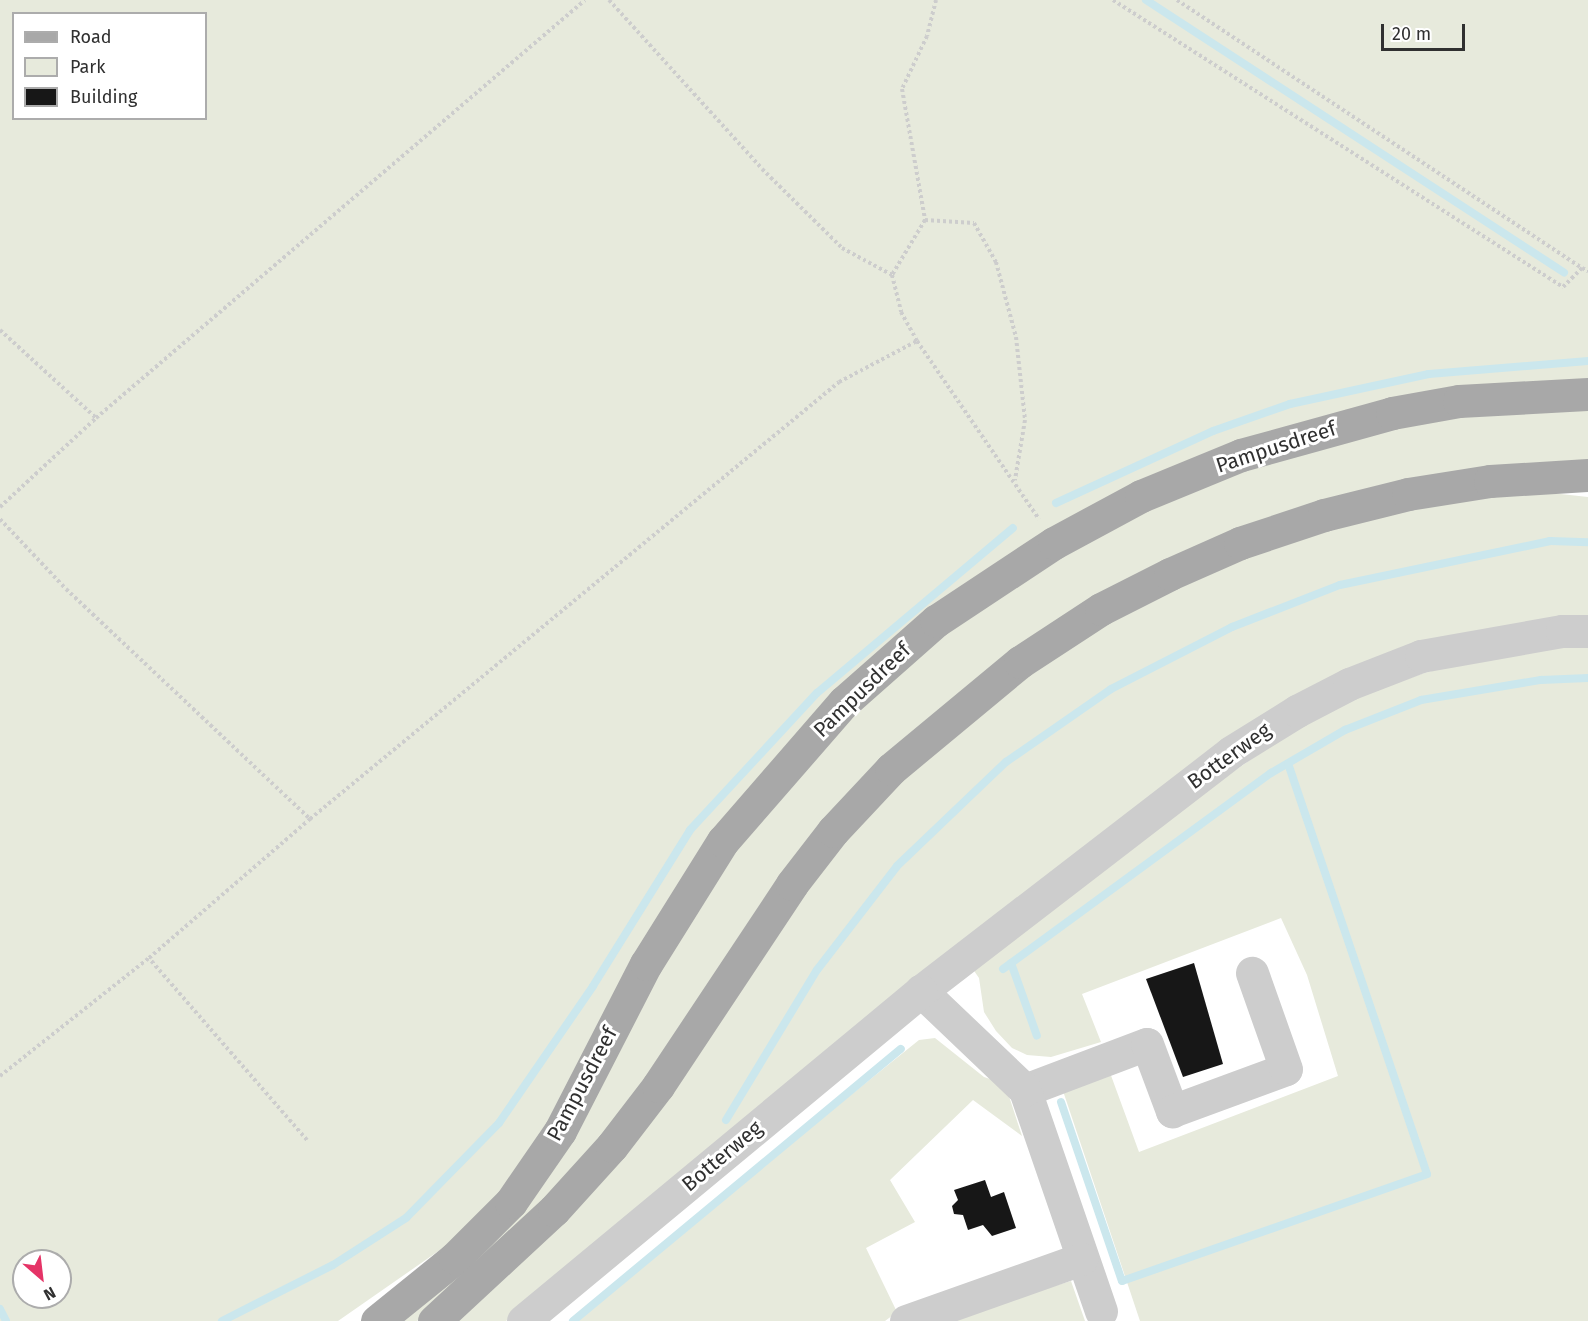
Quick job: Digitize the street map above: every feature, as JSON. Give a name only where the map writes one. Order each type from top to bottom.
[{"type":"main road","name":"Pampusdreef","points":[[377,1321],[455,1258],[511,1202],[560,1131],[646,964],[689,891],[772,781],[844,702],[936,621],[1054,543],[1141,496],[1211,467],[1321,431],[1459,401],[1588,394]]},
{"type":"main road","points":[[434,1321],[554,1210],[612,1146],[658,1086],[792,884],[833,831],[891,768],[1020,662],[1101,609],[1170,574],[1240,543],[1324,515],[1443,488],[1588,475]]},
{"type":"street","name":"Botterweg","points":[[524,1321],[921,991],[1231,752],[1297,711],[1349,684],[1421,656],[1562,631],[1588,631]]},
{"type":"street","points":[[1025,1090],[1147,1044],[1172,1111],[1286,1069],[1251,973]]},
{"type":"street","points":[[921,991],[1025,1090],[1081,1259],[1101,1311]]},
{"type":"street","points":[[906,1321],[1081,1259]]},
{"type":"path","points":[[0,507],[96,418],[585,0]]},
{"type":"path","points":[[609,0],[762,169],[842,248],[892,275]]},
{"type":"path","points":[[936,0],[927,36],[902,89],[925,220],[892,275],[902,312],[917,341],[1014,480],[1054,543]]},
{"type":"path","points":[[1113,0],[1563,287],[1582,268]]},
{"type":"path","points":[[1177,0],[1588,271]]},
{"type":"path","points":[[925,220],[974,223],[996,262],[1016,337],[1025,420],[1014,480]]},
{"type":"path","points":[[0,330],[96,418]]},
{"type":"path","points":[[0,1076],[149,958],[310,819],[839,382],[917,341]]},
{"type":"path","points":[[0,519],[66,590],[310,819]]},
{"type":"path","points":[[149,958],[307,1140]]},
{"type":"green space","points":[[0,0],[1588,0],[1588,383],[1142,486],[798,737],[513,1183],[450,1243],[338,1321],[0,1321]]},
{"type":"green space","points":[[1588,403],[1588,466],[1336,502],[947,707],[581,1167],[428,1313],[417,1321],[396,1321],[461,1268],[700,894],[804,759],[981,602],[1177,491],[1423,418]]},
{"type":"green space","points":[[1515,489],[1588,497],[1588,623],[1378,666],[671,1180],[506,1321],[444,1321],[468,1302],[811,874],[960,722],[1130,605],[1341,520]]},
{"type":"green space","points":[[1588,646],[1588,1321],[1140,1321],[1060,1082],[1109,1070],[1139,1152],[1338,1076],[1307,975],[1281,918],[1082,994],[1101,1042],[1051,1057],[1027,1055],[1012,1048],[996,1031],[984,1012],[979,978],[970,965],[1167,817],[1291,732],[1358,697],[1424,673],[1480,659]]},
{"type":"green space","points":[[935,1038],[984,1077],[1005,1084],[1022,1136],[973,1100],[890,1180],[915,1222],[866,1248],[897,1312],[885,1321],[570,1321],[919,1040]]},
{"type":"green space","points":[[1071,1281],[1085,1321],[939,1321]]},
{"type":"building","points":[[1194,963],[1223,1064],[1183,1077],[1146,979]]},
{"type":"building","points":[[985,1180],[991,1197],[1004,1192],[1016,1228],[992,1236],[983,1225],[968,1230],[963,1215],[954,1214],[952,1206],[958,1200],[954,1190]]},
{"type":"waterway","points":[[1146,0],[1564,273]]},
{"type":"waterway","points":[[1056,503],[1213,431],[1290,404],[1429,374],[1588,361]]},
{"type":"waterway","points":[[222,1321],[333,1265],[406,1218],[499,1123],[593,986],[690,830],[817,693],[1013,528]]},
{"type":"waterway","points":[[726,1120],[817,970],[897,866],[1006,762],[1111,689],[1232,627],[1340,585],[1550,541],[1588,542]]},
{"type":"waterway","points":[[1003,969],[1271,773],[1345,730],[1421,700],[1541,680],[1588,678]]},
{"type":"waterway","points":[[1061,1102],[1122,1281],[1427,1174],[1288,764]]},
{"type":"waterway","points":[[1011,963],[1037,1036]]},
{"type":"waterway","points":[[573,1321],[901,1049]]},
{"type":"waterway","points":[[0,1309],[6,1321]]}]
